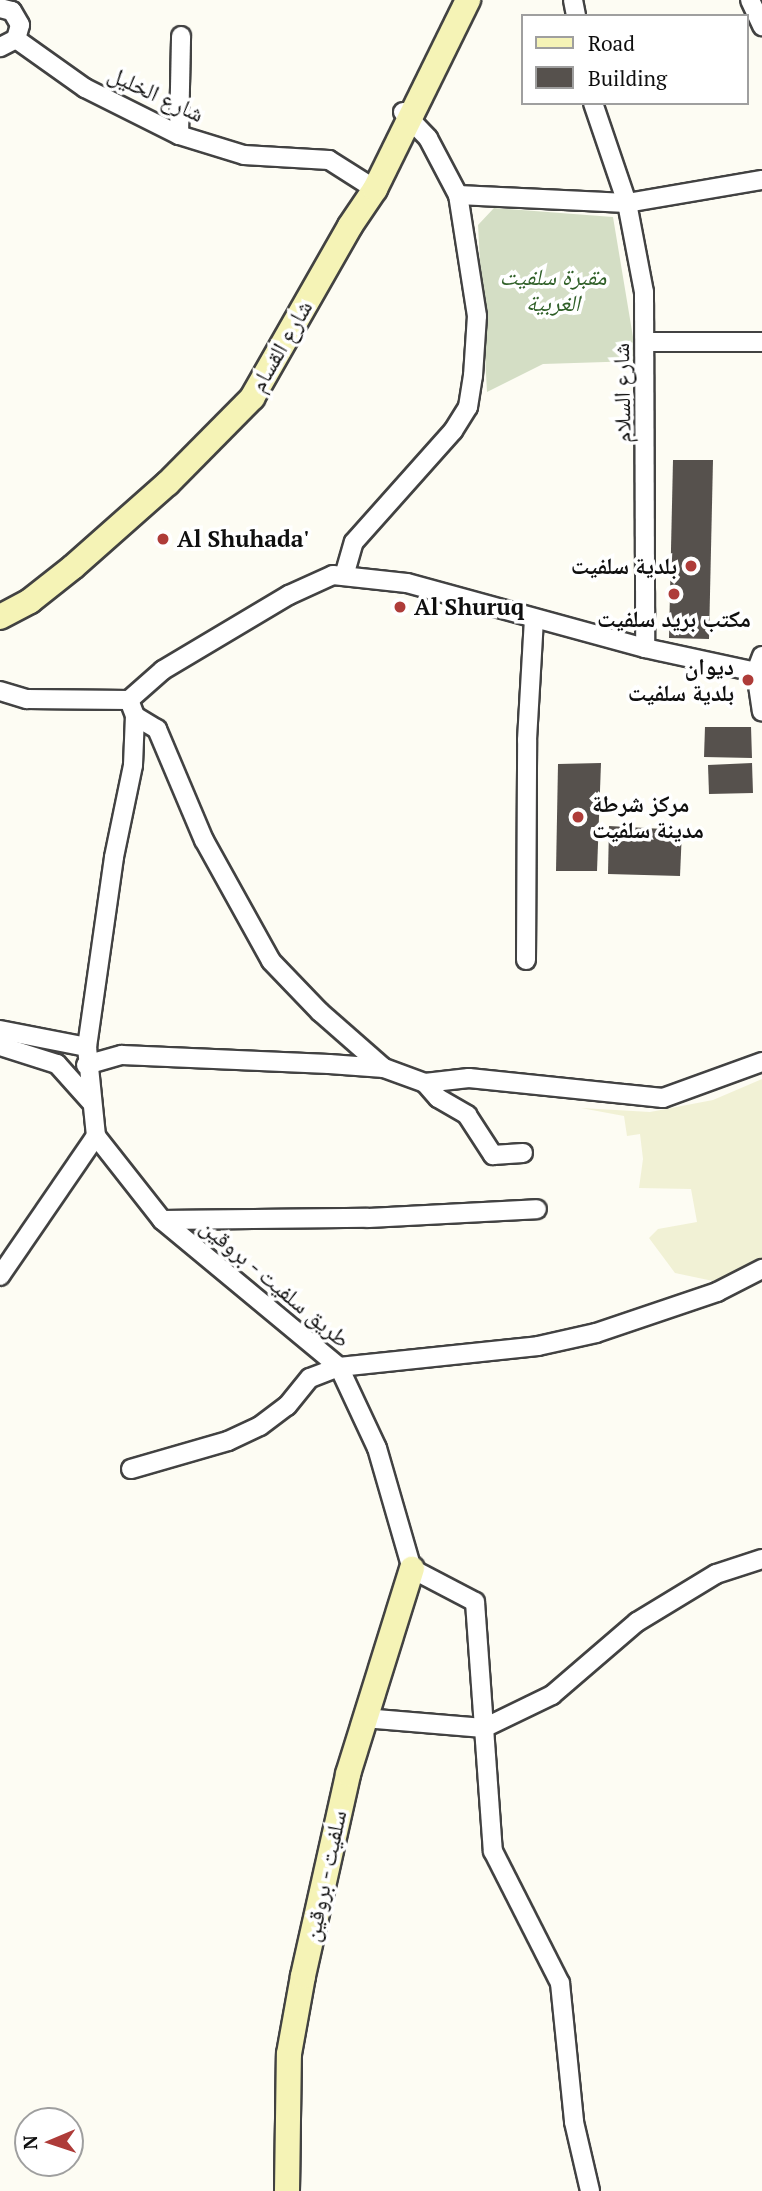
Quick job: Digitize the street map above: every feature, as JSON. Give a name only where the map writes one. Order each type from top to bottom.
[{"type":"main road","name":"شارع القسام","points":[[0,617],[30,601],[73,567],[168,482],[252,398],[350,226],[375,190],[457,0]]},
{"type":"main road","name":"شارع القسام","points":[[0,606],[25,593],[161,476],[246,388],[407,116],[468,0]]},
{"type":"main road","name":"سلفيت - بروقين","points":[[286,2191],[289,2054],[348,1774],[412,1569]]},
{"type":"street","points":[[750,0],[762,26]]},
{"type":"street","points":[[4,45],[20,25],[5,4]]},
{"type":"street","points":[[179,135],[181,36]]},
{"type":"street","name":"شارع الخليل","points":[[4,45],[179,135],[244,155],[329,160],[367,184]]},
{"type":"street","name":"شارع السلام","points":[[594,105],[627,203],[644,292],[645,648]]},
{"type":"street","points":[[344,576],[354,542],[419,473],[468,407],[477,316],[458,195],[428,138],[407,116]]},
{"type":"street","points":[[458,195],[627,203],[762,180]]},
{"type":"street","points":[[646,342],[762,342]]},
{"type":"street","points":[[0,1276],[96,1136],[86,1056],[114,857],[133,765],[132,708],[163,670],[289,595],[333,575],[407,583],[534,619],[596,631],[645,648],[759,664],[762,712]]},
{"type":"street","points":[[526,960],[527,740],[534,619]]},
{"type":"street","points":[[0,691],[27,699],[132,708],[157,729],[204,840],[271,961],[320,1012],[384,1068]]},
{"type":"street","points":[[0,1031],[86,1056],[122,1055],[384,1068],[425,1083],[469,1078],[663,1098],[762,1062]]},
{"type":"street","points":[[0,1046],[57,1064],[91,1102]]},
{"type":"street","points":[[425,1083],[438,1098],[467,1115],[493,1155],[523,1153]]},
{"type":"street","name":"طريق سلفيت - بروقين","points":[[96,1136],[162,1220],[339,1367],[377,1448],[412,1569]]},
{"type":"street","points":[[162,1220],[368,1218],[537,1209]]},
{"type":"street","points":[[131,1469],[228,1441],[260,1426],[287,1406],[310,1378],[339,1367],[538,1346],[596,1333],[717,1292],[762,1269]]},
{"type":"street","points":[[364,1718],[484,1728],[552,1695],[636,1622],[716,1574],[762,1559]]},
{"type":"street","points":[[412,1569],[475,1602],[493,1851],[560,1983],[574,2122],[590,2191]]},
{"type":"green space","name":"مقبرة سلفيت الغربية","points":[[494,208],[613,217],[637,361],[543,364],[487,392],[478,225]]},
{"type":"green space","points":[[762,1079],[762,1259],[713,1281],[675,1273],[649,1238],[658,1229],[697,1222],[691,1189],[639,1188],[643,1159],[640,1134],[627,1136],[624,1116],[581,1108],[650,1112],[713,1100]]},
{"type":"building","name":"بلدية سلفيت","points":[[673,460],[713,460],[709,639],[669,638]]},
{"type":"building","points":[[705,727],[751,727],[752,758],[704,757]]},
{"type":"building","name":"مركز شرطة مدينة سلفيت","points":[[601,763],[597,871],[556,871],[558,764]]},
{"type":"building","points":[[752,763],[753,793],[709,794],[708,765]]},
{"type":"building","points":[[609,826],[682,830],[680,876],[608,874]]},
{"type":"place","name":"Al Shuhada'","points":[[163,539]]},
{"type":"place","name":"بلدية سلفيت","points":[[691,566]]},
{"type":"place","name":"مكتب بريد سلفيت","points":[[674,594]]},
{"type":"place","name":"Al Shuruq","points":[[400,607]]},
{"type":"place","name":"ديوان بلدية سلفيت","points":[[748,680]]},
{"type":"place","name":"مركز شرطة مدينة سلفيت","points":[[578,817]]}]
